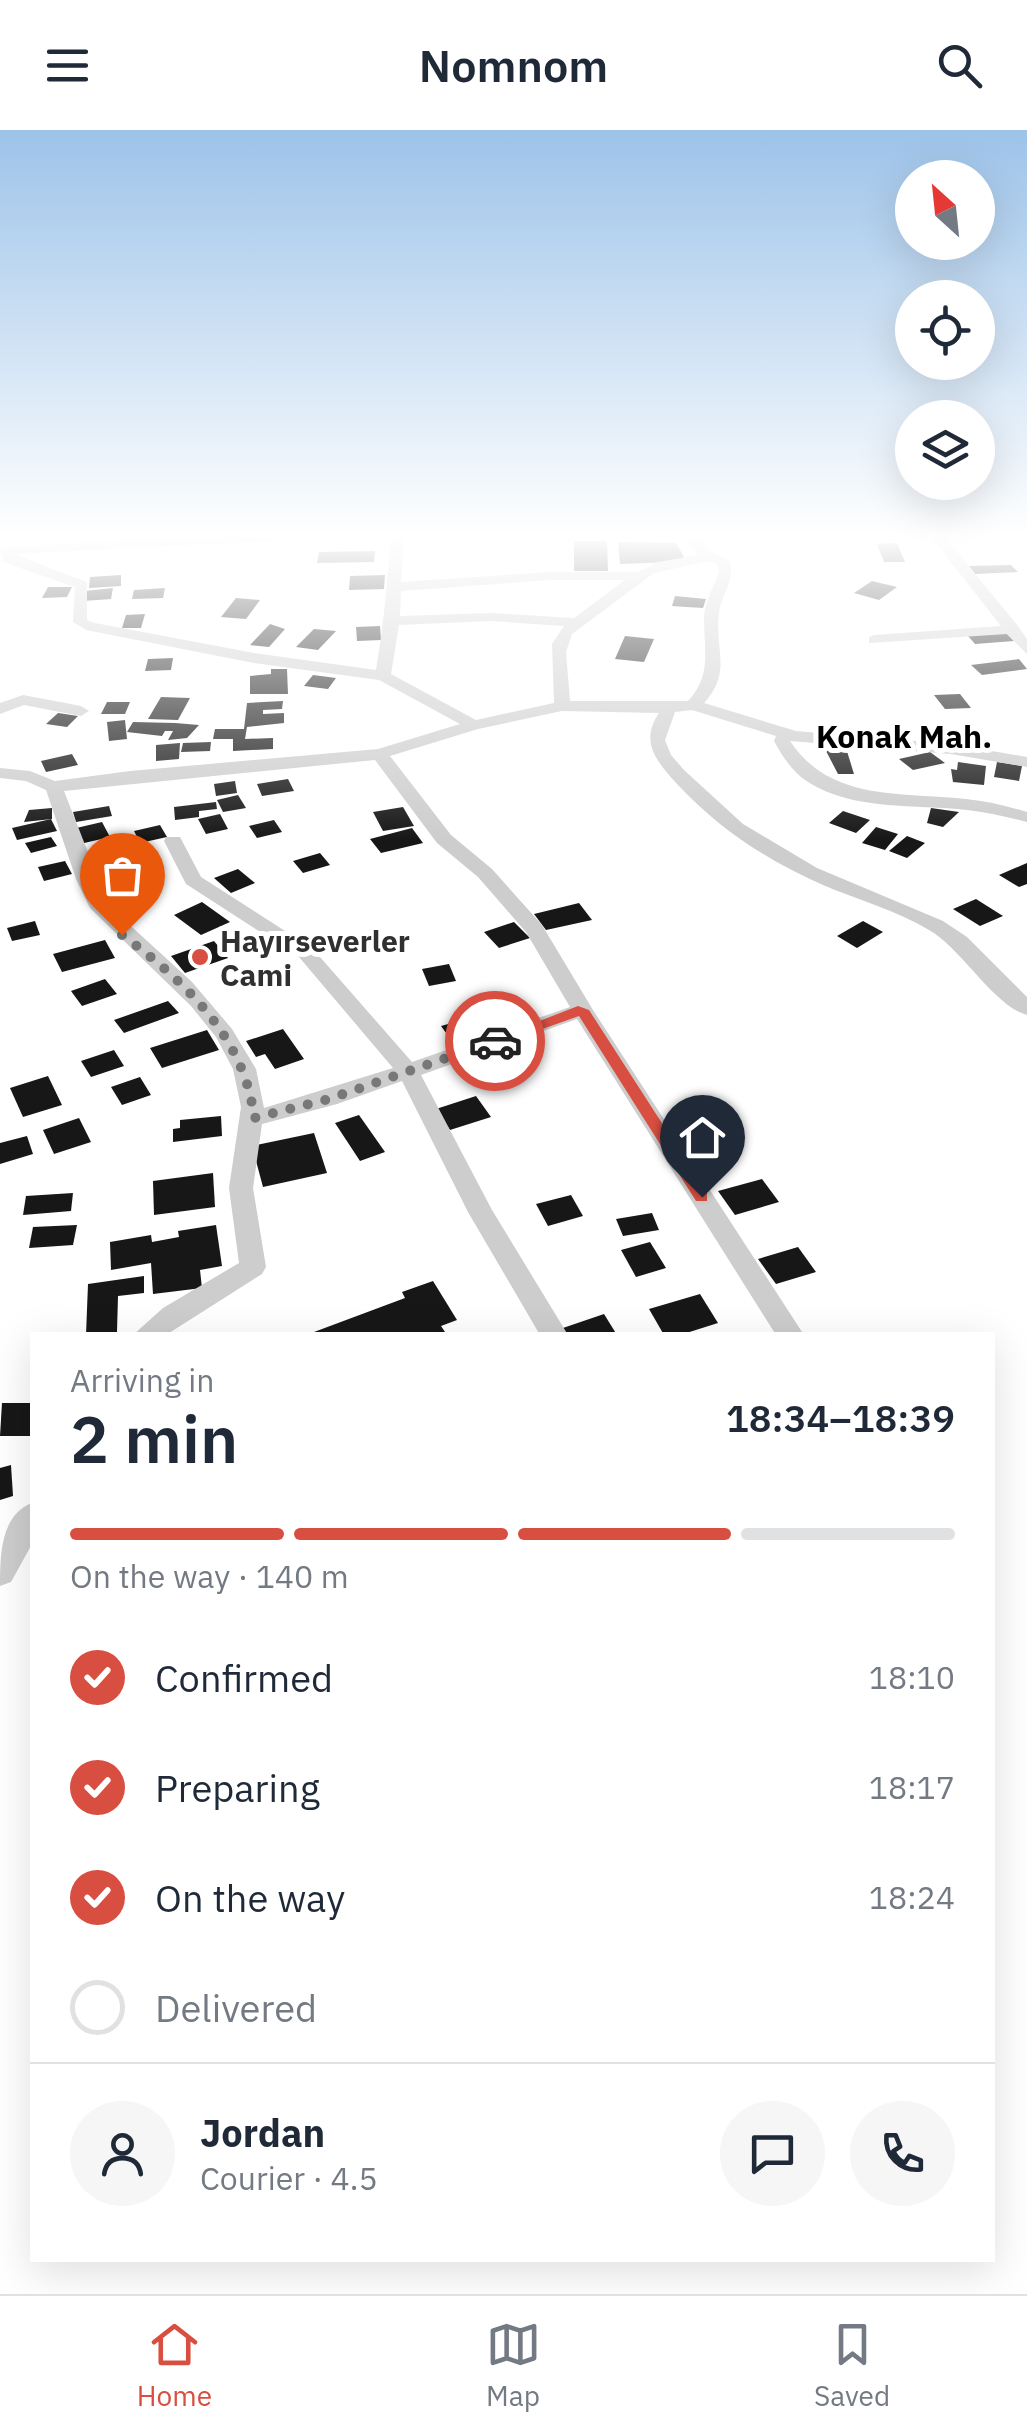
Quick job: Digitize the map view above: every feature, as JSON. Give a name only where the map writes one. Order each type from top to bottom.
[{"type":"street","points":[[149,638],[383,676],[474,725]]},
{"type":"street","points":[[383,676],[389,638]]},
{"type":"street","points":[[562,638],[562,706]]},
{"type":"street","points":[[693,705],[710,686],[714,638]]},
{"type":"street","points":[[874,640],[889,638]]},
{"type":"street","points":[[0,709],[23,700],[81,711]]},
{"type":"street","points":[[0,772],[30,776],[53,787],[130,776],[380,754],[474,725],[562,706],[693,705],[796,736],[950,749],[1027,762]]},
{"type":"street","points":[[670,708],[657,725],[655,742],[665,760],[737,832],[829,880],[905,910],[952,935],[1021,996]]},
{"type":"street","points":[[786,732],[782,741],[787,752],[825,784],[848,792],[971,804],[1027,817]]},
{"type":"street","points":[[380,754],[444,838],[484,872],[535,929],[582,1010],[788,1332]]},
{"type":"street","points":[[53,787],[84,876],[99,906],[122,935],[175,979],[228,1038],[251,1086],[254,1118],[242,1157],[240,1201],[253,1267],[220,1291],[172,1312],[149,1332]]},
{"type":"street","points":[[173,841],[193,880],[306,954],[408,1072],[480,1212],[552,1332]]},
{"type":"street","points":[[254,1118],[329,1099],[582,1010]]},
{"type":"street","points":[[0,1572],[30,1520]]},
{"type":"building","points":[[257,638],[277,638],[269,647],[250,645]]},
{"type":"building","points":[[305,638],[329,638],[318,650],[296,647]]},
{"type":"building","points":[[624,638],[654,639],[644,662],[615,659]]},
{"type":"building","points":[[970,638],[1014,641],[975,644]]},
{"type":"building","points":[[173,658],[171,670],[145,671],[148,659]]},
{"type":"building","points":[[1019,659],[1027,669],[982,675],[971,665]]},
{"type":"building","points":[[271,669],[287,669],[288,694],[250,694],[250,676],[271,674]]},
{"type":"building","points":[[313,675],[336,678],[328,689],[304,686]]},
{"type":"building","points":[[960,694],[971,708],[945,709],[934,695]]},
{"type":"building","points":[[161,697],[190,698],[178,720],[148,719]]},
{"type":"building","points":[[283,701],[282,709],[263,710],[263,714],[284,713],[284,723],[247,727],[245,739],[273,738],[273,749],[233,751],[233,739],[213,739],[215,729],[244,729],[247,703]]},
{"type":"building","points":[[107,702],[130,702],[125,714],[101,714]]},
{"type":"building","points":[[58,713],[78,716],[67,727],[46,724]]},
{"type":"building","points":[[125,720],[127,739],[109,741],[107,722]]},
{"type":"building","points":[[133,722],[199,725],[187,738],[168,740],[173,731],[165,731],[162,736],[127,732]]},
{"type":"building","points":[[211,742],[210,751],[181,752],[183,743]]},
{"type":"building","points":[[180,743],[179,759],[156,761],[156,745]]},
{"type":"building","points":[[846,748],[854,774],[838,774],[825,749]]},
{"type":"building","points":[[930,752],[945,763],[913,770],[899,759]]},
{"type":"building","points":[[72,754],[78,765],[46,772],[41,761]]},
{"type":"building","points":[[958,762],[986,766],[984,785],[953,782],[951,769],[957,770]]},
{"type":"building","points":[[997,762],[1022,766],[1019,781],[994,777]]},
{"type":"building","points":[[288,779],[294,791],[262,796],[257,784]]},
{"type":"building","points":[[235,781],[237,793],[216,796],[214,784]]},
{"type":"building","points":[[238,795],[246,808],[223,812],[217,800]]},
{"type":"building","points":[[216,802],[217,809],[199,811],[199,817],[175,820],[174,807]]},
{"type":"building","points":[[109,806],[112,816],[76,822],[73,812]]},
{"type":"building","points":[[403,807],[414,826],[383,831],[373,812]]},
{"type":"building","points":[[52,808],[52,819],[24,822],[29,810]]},
{"type":"building","points":[[931,808],[959,812],[943,827],[927,823]]},
{"type":"building","points":[[843,811],[870,820],[856,833],[829,823]]},
{"type":"building","points":[[220,814],[228,829],[206,834],[198,819]]},
{"type":"building","points":[[51,819],[57,831],[17,840],[12,828]]},
{"type":"building","points":[[274,820],[282,832],[257,838],[249,826]]},
{"type":"building","points":[[102,822],[110,837],[80,844],[72,829]]},
{"type":"building","points":[[160,825],[167,837],[140,843],[134,831]]},
{"type":"building","points":[[876,827],[898,834],[885,850],[862,843]]},
{"type":"building","points":[[412,828],[423,843],[381,853],[370,839]]},
{"type":"building","points":[[907,836],[925,843],[907,858],[889,851]]},
{"type":"building","points":[[51,837],[57,846],[31,853],[25,843]]},
{"type":"building","points":[[320,853],[330,865],[303,873],[293,861]]},
{"type":"building","points":[[65,861],[72,874],[44,881],[38,867]]},
{"type":"building","points":[[1027,863],[1027,884],[1019,887],[999,875]]},
{"type":"building","points":[[238,869],[255,883],[231,893],[214,878]]},
{"type":"building","points":[[976,899],[1003,916],[980,926],[953,909]]},
{"type":"building","points":[[202,902],[230,922],[201,935],[174,915]]},
{"type":"building","points":[[579,903],[592,920],[546,930],[534,914]]},
{"type":"building","points":[[35,921],[40,935],[12,941],[7,928]]},
{"type":"building","points":[[863,921],[883,932],[857,948],[837,936]]},
{"type":"building","points":[[514,922],[530,938],[499,948],[484,932]]},
{"type":"building","points":[[105,940],[115,958],[62,972],[53,954]]},
{"type":"building","name":"Hayırseverler Cami","points":[[214,941],[228,958],[185,973],[171,956]]},
{"type":"building","points":[[449,964],[456,981],[429,986],[422,969]]},
{"type":"building","points":[[105,979],[117,994],[82,1006],[71,991]]},
{"type":"building","points":[[168,1001],[179,1013],[124,1033],[114,1020]]},
{"type":"building","points":[[477,1016],[493,1037],[457,1048],[441,1026]]},
{"type":"building","points":[[283,1029],[304,1059],[275,1069],[265,1054],[256,1057],[246,1041]]},
{"type":"building","points":[[207,1030],[219,1050],[162,1068],[150,1048]]},
{"type":"building","points":[[114,1050],[124,1066],[91,1077],[81,1061]]},
{"type":"building","points":[[48,1076],[62,1105],[23,1117],[10,1088]]},
{"type":"building","points":[[140,1077],[151,1095],[122,1105],[111,1087]]},
{"type":"building","points":[[476,1096],[491,1117],[450,1130],[436,1109]]},
{"type":"building","points":[[359,1115],[385,1152],[360,1161],[335,1123]]},
{"type":"building","points":[[221,1116],[222,1136],[173,1142],[173,1129],[180,1128],[180,1120]]},
{"type":"building","points":[[79,1118],[91,1142],[54,1154],[43,1130]]},
{"type":"building","points":[[314,1133],[327,1173],[263,1187],[252,1146]]},
{"type":"building","points":[[27,1136],[33,1154],[0,1164],[0,1143]]},
{"type":"building","points":[[213,1173],[215,1207],[154,1215],[153,1181]]},
{"type":"building","points":[[762,1179],[779,1202],[735,1215],[718,1191]]},
{"type":"building","points":[[73,1193],[71,1211],[23,1215],[26,1196]]},
{"type":"building","points":[[571,1195],[583,1216],[548,1226],[536,1204]]},
{"type":"building","points":[[652,1213],[659,1230],[623,1236],[616,1219]]},
{"type":"building","points":[[77,1225],[73,1245],[29,1248],[33,1227]]},
{"type":"building","points":[[216,1225],[222,1266],[200,1270],[202,1288],[153,1294],[151,1263],[111,1270],[110,1242],[151,1235],[152,1242],[179,1237],[178,1231]]},
{"type":"building","points":[[650,1242],[666,1268],[636,1277],[621,1250]]},
{"type":"building","points":[[798,1247],[816,1272],[776,1284],[758,1259]]},
{"type":"building","points":[[144,1276],[144,1293],[118,1296],[117,1332],[86,1332],[88,1284]]},
{"type":"building","points":[[433,1281],[457,1320],[441,1326],[445,1332],[314,1332],[405,1298],[402,1292]]},
{"type":"building","points":[[700,1294],[718,1323],[690,1332],[662,1332],[649,1309]]},
{"type":"building","points":[[604,1314],[615,1332],[562,1332],[560,1329]]},
{"type":"building","points":[[2,1403],[30,1403],[30,1436],[0,1436]]},
{"type":"building","points":[[11,1465],[13,1496],[0,1500],[0,1468]]},
{"type":"way so far","points":[[122,935],[154,958],[228,1038],[251,1086],[254,1118],[329,1099],[495,1041]]},
{"type":"place","name":"Hayırseverler Cami","points":[[200,957]]},
{"type":"district","name":"Konak Mah.","points":[[904,736]]},
{"type":"route","points":[[495,1041],[582,1010],[702,1197]]}]
